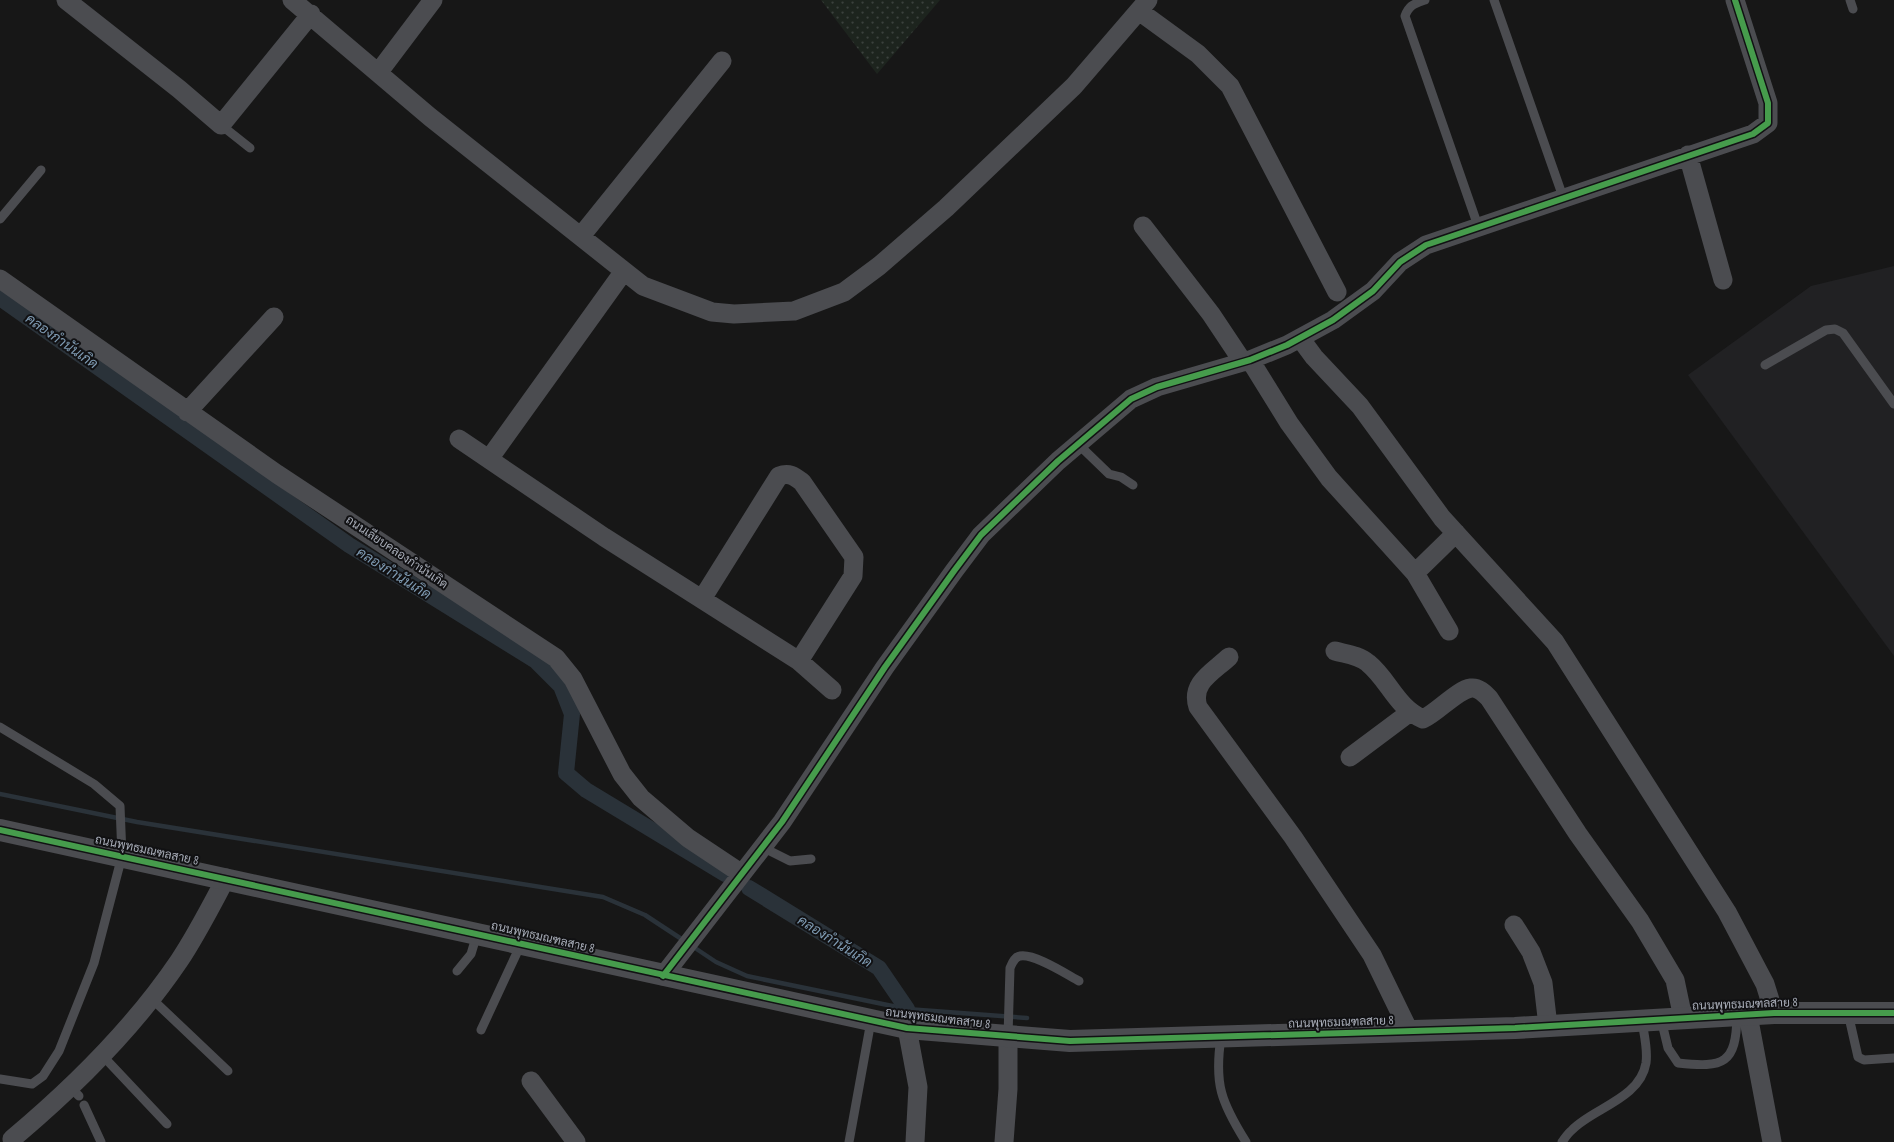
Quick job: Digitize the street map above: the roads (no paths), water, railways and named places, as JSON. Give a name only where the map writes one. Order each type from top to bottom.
[{"type":"street","points":[[66,0],[179,89],[221,125],[311,14]]},
{"type":"street","points":[[292,0],[311,14],[430,117],[643,286],[712,312],[734,314],[794,311],[844,292],[879,266],[946,208],[1074,86],[1145,3],[1230,86],[1337,292]]},
{"type":"street","points":[[378,73],[433,0]]},
{"type":"street","points":[[664,976],[762,847],[885,667],[981,535],[1078,444],[1131,399],[1157,387],[1247,361],[1300,338],[1333,320],[1365,297],[1400,262],[1419,250],[1478,226],[1753,134],[1768,123],[1768,103],[1735,0]]},
{"type":"street","points":[[581,236],[722,61]]},
{"type":"street","points":[[1688,155],[1722,280]]},
{"type":"street","points":[[1143,226],[1247,361],[1329,478],[1415,573],[1449,631]]},
{"type":"street","points":[[489,459],[624,270]]},
{"type":"street","name":"ถนนเลียบคลองกำนันเกิด","points":[[0,279],[277,474],[556,658],[573,679],[622,774],[641,798],[688,838],[742,874]]},
{"type":"street","points":[[187,412],[274,317]]},
{"type":"street","points":[[1300,338],[1360,406],[1442,518],[1555,642],[1727,912],[1765,984],[1774,1013]]},
{"type":"street","points":[[459,439],[604,537],[799,661],[832,690]]},
{"type":"street","points":[[702,599],[779,476],[786,473],[792,474],[802,482],[854,557],[855,565],[853,576],[799,661]]},
{"type":"street","points":[[1415,573],[1456,533]]},
{"type":"street","points":[[1335,651],[1356,655],[1368,663],[1409,712],[1423,719],[1432,715],[1460,692],[1472,688],[1480,690],[1489,698],[1578,834],[1640,921],[1675,980],[1662,1019]]},
{"type":"street","points":[[1229,657],[1197,687],[1195,696],[1198,707],[1293,837],[1372,955],[1409,1031]]},
{"type":"street","points":[[1350,757],[1409,712]]},
{"type":"street","name":"ถนนพุทธมณฑลสาย 8","points":[[0,830],[907,1028],[1070,1041],[1548,1026],[1774,1013],[1894,1012]]},
{"type":"street","points":[[12,1139],[74,1092],[102,1055],[120,1037],[151,998],[199,929],[226,878]]},
{"type":"street","points":[[1514,925],[1530,952],[1543,983],[1548,1026]]},
{"type":"street","points":[[1743,1015],[1770,1121],[1772,1142]]},
{"type":"street","points":[[907,1028],[918,1087],[915,1142]]},
{"type":"street","points":[[1004,1142],[1008,1088],[1008,1037]]},
{"type":"street","points":[[531,1081],[576,1142]]},
{"type":"lane","points":[[1425,0],[1408,8],[1405,16],[1478,226]]},
{"type":"lane","points":[[1494,0],[1563,198]]},
{"type":"lane","points":[[221,125],[250,148]]},
{"type":"lane","points":[[0,219],[40,170]]},
{"type":"lane","points":[[1765,365],[1826,330],[1835,329],[1843,333],[1894,404]]},
{"type":"lane","points":[[1078,444],[1109,474],[1122,477],[1133,484]]},
{"type":"lane","points":[[0,727],[94,784],[120,806],[122,856],[94,963],[60,1050],[43,1076],[32,1084],[0,1080]]},
{"type":"lane","points":[[762,847],[790,861],[811,859]]},
{"type":"lane","points":[[457,971],[471,954],[477,934]]},
{"type":"lane","points":[[481,1030],[521,944]]},
{"type":"lane","points":[[1008,1037],[1010,968],[1015,958],[1020,956],[1033,957],[1079,981]]},
{"type":"lane","points":[[151,998],[228,1071]]},
{"type":"lane","points":[[1848,1013],[1858,1057],[1864,1060],[1894,1058]]},
{"type":"lane","points":[[1662,1019],[1668,1048],[1678,1063],[1701,1066],[1722,1062],[1732,1053],[1737,1042],[1743,1015]]},
{"type":"lane","points":[[1562,1142],[1573,1129],[1610,1105],[1635,1085],[1646,1066],[1662,1019]]},
{"type":"lane","points":[[849,1142],[871,1021]]},
{"type":"lane","points":[[1221,1036],[1217,1067],[1221,1090],[1228,1112],[1246,1142]]},
{"type":"lane","points":[[102,1055],[167,1124]]},
{"type":"lane","points":[[84,1105],[101,1142]]},
{"type":"waterway","name":"คลองกำนันเกิด","points":[[0,298],[349,545],[536,661],[561,686],[572,714],[566,773],[586,790],[725,874]]},
{"type":"waterway","points":[[0,794],[137,822],[603,897],[645,915],[683,940]]},
{"type":"waterway","name":"คลองกำนันเกิด","points":[[749,888],[879,968],[907,1009]]},
{"type":"waterway","points":[[692,946],[716,962],[747,976],[907,1009],[1027,1018]]}]
